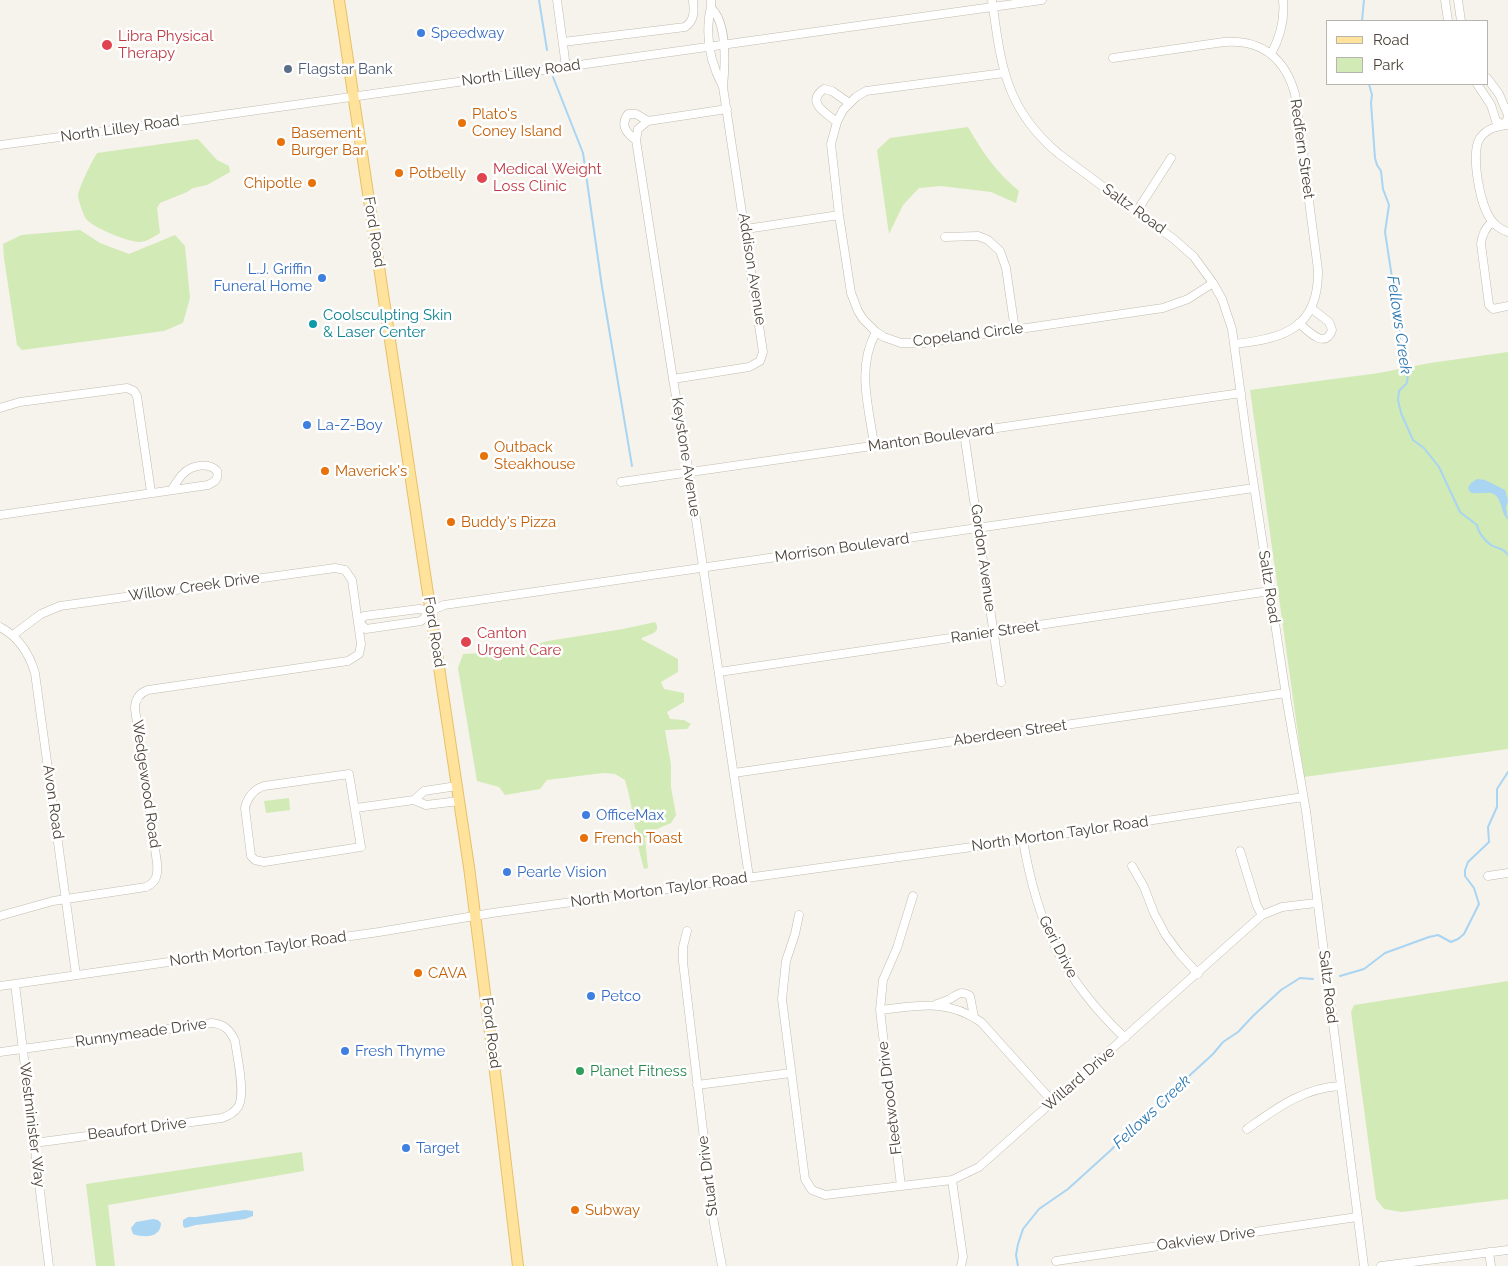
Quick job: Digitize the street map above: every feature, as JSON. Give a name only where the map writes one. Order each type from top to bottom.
[{"type":"main road","name":"Ford Road","points":[[338,0],[476,916],[518,1266]]},
{"type":"street","points":[[557,0],[566,67]]},
{"type":"street","points":[[563,42],[685,26],[690,23],[693,17],[693,0]]},
{"type":"street","name":"Addison Avenue","points":[[711,0],[709,46],[716,74],[723,87]]},
{"type":"street","name":"North Lilley Road","points":[[0,144],[566,67],[992,3],[1042,0]]},
{"type":"street","points":[[1113,58],[1234,41],[1254,45],[1271,54],[1280,36],[1283,0]]},
{"type":"street","points":[[1445,0],[1448,20]]},
{"type":"street","points":[[1458,0],[1461,20]]},
{"type":"street","name":"Saltz Road","points":[[992,3],[1004,73],[1019,108],[1040,137],[1059,154],[1186,249],[1201,265],[1213,283],[1227,312],[1234,344],[1254,488],[1303,797],[1364,1266]]},
{"type":"street","name":"Addison Avenue","points":[[673,379],[749,367],[756,364],[762,356],[764,348],[723,87],[725,44],[717,14],[712,9]]},
{"type":"street","name":"Redfern Street","points":[[1234,344],[1270,339],[1289,331],[1299,323],[1311,308],[1318,288],[1318,270],[1295,94],[1287,72],[1271,54]]},
{"type":"street","name":"Copeland Circle","points":[[1004,73],[866,91],[849,103],[836,122],[831,144],[839,215],[853,300],[863,319],[876,332],[892,340],[914,344],[1163,308],[1188,299],[1213,283]]},
{"type":"street","points":[[1485,85],[1496,121],[1506,125]]},
{"type":"street","points":[[1488,85],[1499,94],[1508,116],[1506,125]]},
{"type":"street","points":[[836,122],[818,107],[816,100],[818,93],[824,89],[832,90],[849,103]]},
{"type":"street","points":[[636,140],[638,129],[648,121],[727,109]]},
{"type":"street","points":[[636,140],[624,128],[623,122],[626,117],[628,114],[636,114],[648,121]]},
{"type":"street","points":[[1506,125],[1494,128],[1483,135],[1476,150],[1482,203],[1492,222],[1508,232]]},
{"type":"street","name":"Keystone Avenue","points":[[636,140],[689,472],[749,877]]},
{"type":"street","points":[[1137,211],[1171,158]]},
{"type":"street","points":[[746,229],[839,215]]},
{"type":"street","points":[[1492,222],[1482,236],[1481,244],[1490,305],[1493,308],[1508,306]]},
{"type":"street","points":[[945,237],[978,236],[988,240],[1000,251],[1006,268],[1015,330]]},
{"type":"street","points":[[1299,323],[1318,339],[1324,339],[1329,335],[1332,330],[1331,325],[1311,308]]},
{"type":"street","points":[[874,446],[864,370],[867,350],[876,332]]},
{"type":"street","points":[[0,408],[20,402],[131,389],[137,396],[151,492]]},
{"type":"street","name":"Manton Boulevard","points":[[621,482],[1241,394]]},
{"type":"street","name":"Gordon Avenue","points":[[964,433],[1001,682]]},
{"type":"street","points":[[0,515],[172,490],[212,483],[217,478],[217,471],[207,465],[189,469],[181,476],[172,490]]},
{"type":"street","name":"Morrison Boulevard","points":[[431,611],[444,605],[1254,488]]},
{"type":"street","name":"Willow Creek Drive","points":[[13,635],[41,614],[60,606],[335,568],[345,570],[351,578],[359,622]]},
{"type":"street","name":"Ranier Street","points":[[719,672],[1270,591]]},
{"type":"street","points":[[419,609],[431,611],[421,621],[366,629],[359,622],[364,616],[419,609]]},
{"type":"street","name":"Wedgewood Road","points":[[0,916],[40,904],[146,887],[152,884],[157,877],[157,863],[135,710],[136,701],[140,695],[148,690],[348,662],[356,657],[360,650],[359,622]]},
{"type":"street","points":[[0,627],[13,635]]},
{"type":"street","name":"Avon Road","points":[[13,635],[27,653],[35,672],[76,975]]},
{"type":"street","name":"Aberdeen Street","points":[[734,773],[1286,694]]},
{"type":"street","points":[[350,774],[356,808],[361,848],[264,862],[255,860],[251,856],[245,808],[246,802],[255,790],[261,787],[350,774]]},
{"type":"street","points":[[414,800],[424,791],[457,786]]},
{"type":"street","name":"North Morton Taylor Road","points":[[0,986],[749,877],[1023,840],[1303,797]]},
{"type":"street","points":[[356,808],[414,800],[426,805],[459,801]]},
{"type":"street","name":"Geri Drive","points":[[1023,840],[1028,872],[1035,897],[1053,944],[1086,996],[1125,1038]]},
{"type":"street","points":[[1240,851],[1257,906],[1262,916]]},
{"type":"street","points":[[1132,866],[1144,887],[1165,934],[1179,954],[1198,974]]},
{"type":"street","points":[[1488,876],[1508,874]]},
{"type":"street","name":"Fleetwood Drive","points":[[901,1186],[880,1010],[884,980],[897,948],[912,896]]},
{"type":"street","name":"Willard Drive","points":[[791,1073],[805,1179],[814,1192],[830,1195],[952,1180],[986,1162],[1052,1101],[1262,916],[1282,907],[1316,903]]},
{"type":"street","points":[[697,1084],[791,1073],[782,986],[786,961],[799,915]]},
{"type":"street","name":"Stuart Drive","points":[[687,931],[683,947],[683,962],[714,1223],[722,1266]]},
{"type":"street","name":"Westminister Way","points":[[15,984],[49,1266]]},
{"type":"street","points":[[880,1010],[935,1004],[963,992],[970,996],[974,1017]]},
{"type":"street","points":[[935,1004],[958,1009],[974,1017],[995,1037],[1052,1101]]},
{"type":"street","name":"Runnymeade Drive","points":[[0,1052],[212,1023],[220,1024],[230,1031],[235,1041],[241,1097],[237,1108]]},
{"type":"street","points":[[1247,1129],[1299,1095],[1319,1088],[1340,1086]]},
{"type":"street","name":"Beaufort Drive","points":[[34,1143],[222,1118],[237,1108]]},
{"type":"street","points":[[952,1180],[963,1257],[961,1266]]},
{"type":"street","name":"Oakview Drive","points":[[1056,1261],[1077,1262],[1357,1217]]},
{"type":"street","points":[[1381,1266],[1508,1250]]},
{"type":"street","points":[[1489,1252],[1491,1266]]},
{"type":"green space","points":[[968,127],[990,162],[1019,191],[1016,203],[991,192],[941,186],[919,188],[903,205],[889,234],[877,150],[890,138]]},
{"type":"green space","points":[[198,139],[217,160],[229,166],[230,172],[207,185],[193,188],[160,203],[157,208],[160,233],[153,238],[139,242],[119,237],[103,230],[86,219],[78,196],[97,153]]},
{"type":"green space","points":[[80,230],[100,243],[129,254],[175,235],[185,246],[190,298],[183,323],[164,331],[22,350],[17,345],[3,244],[21,235]]},
{"type":"green space","points":[[1508,352],[1508,749],[1304,777],[1250,390],[1379,373],[1430,363]]},
{"type":"green space","points":[[655,622],[657,626],[656,631],[641,639],[678,659],[678,672],[661,682],[664,689],[684,693],[684,702],[667,712],[670,719],[684,720],[691,724],[687,729],[665,730],[676,815],[671,823],[657,829],[645,838],[648,868],[644,869],[625,780],[615,774],[603,773],[547,780],[540,789],[505,795],[499,787],[477,781],[458,668],[463,654],[504,652],[548,641]]},
{"type":"green space","points":[[289,798],[290,810],[266,813],[264,801]]},
{"type":"green space","points":[[1508,981],[1508,1199],[1402,1212],[1384,1209],[1376,1199],[1351,1012],[1354,1005]]},
{"type":"green space","points":[[302,1152],[304,1171],[108,1205],[115,1266],[96,1266],[86,1184]]},
{"type":"water","points":[[1477,479],[1485,480],[1505,490],[1508,501],[1506,507],[1508,520],[1505,517],[1500,501],[1495,495],[1491,493],[1470,492],[1468,488]]},
{"type":"water","points":[[245,1210],[253,1211],[253,1216],[245,1219],[185,1228],[183,1226],[183,1220],[188,1217]]},
{"type":"water","points":[[153,1219],[161,1223],[158,1232],[151,1236],[133,1234],[131,1228],[136,1222]]},
{"type":"waterway","points":[[539,0],[547,50]]},
{"type":"waterway","name":"Fellows Creek","points":[[1362,20],[1364,0]]},
{"type":"waterway","points":[[553,77],[583,153],[602,287],[632,466]]},
{"type":"waterway","name":"Fellows Creek","points":[[1369,85],[1372,95],[1375,158],[1381,171],[1383,189],[1389,205],[1385,232],[1393,284],[1400,309],[1400,340],[1408,374],[1407,383],[1399,391],[1398,400],[1401,413],[1413,440],[1424,448],[1439,467],[1460,512],[1477,525],[1484,539],[1508,555]]},
{"type":"waterway","name":"Fellows Creek","points":[[1340,976],[1364,969],[1385,953],[1429,937],[1438,935],[1451,942],[1464,934],[1479,904],[1474,888],[1465,876],[1465,870],[1468,862],[1489,842],[1488,827],[1497,807],[1497,789],[1508,772]]},
{"type":"waterway","name":"Fellows Creek","points":[[1018,1266],[1016,1255],[1023,1229],[1039,1209],[1068,1189],[1213,1054],[1223,1042],[1238,1032],[1281,990],[1300,978],[1313,979]]},
{"type":"place","name":"Speedway","points":[[421,33]]},
{"type":"place","name":"Libra Physical Therapy","points":[[107,45]]},
{"type":"place","name":"Flagstar Bank","points":[[288,69]]},
{"type":"place","name":"Plato's Coney Island","points":[[462,123]]},
{"type":"place","name":"Basement Burger Bar","points":[[281,142]]},
{"type":"place","name":"Potbelly","points":[[399,173]]},
{"type":"place","name":"Medical Weight Loss Clinic","points":[[482,178]]},
{"type":"place","name":"Chipotle","points":[[312,183]]},
{"type":"place","name":"L.J. Griffin Funeral Home","points":[[322,278]]},
{"type":"place","name":"Coolsculpting Skin & Laser Center","points":[[313,324]]},
{"type":"place","name":"La-Z-Boy","points":[[307,425]]},
{"type":"place","name":"Outback Steakhouse","points":[[484,456]]},
{"type":"place","name":"Maverick's","points":[[325,471]]},
{"type":"place","name":"Buddy's Pizza","points":[[451,522]]},
{"type":"place","name":"Canton Urgent Care","points":[[466,642]]},
{"type":"place","name":"OfficeMax","points":[[586,815]]},
{"type":"place","name":"French Toast","points":[[584,838]]},
{"type":"place","name":"Pearle Vision","points":[[507,872]]},
{"type":"place","name":"CAVA","points":[[418,973]]},
{"type":"place","name":"Petco","points":[[591,996]]},
{"type":"place","name":"Fresh Thyme","points":[[345,1051]]},
{"type":"place","name":"Planet Fitness","points":[[580,1071]]},
{"type":"place","name":"Target","points":[[406,1148]]},
{"type":"place","name":"Subway","points":[[575,1210]]}]
